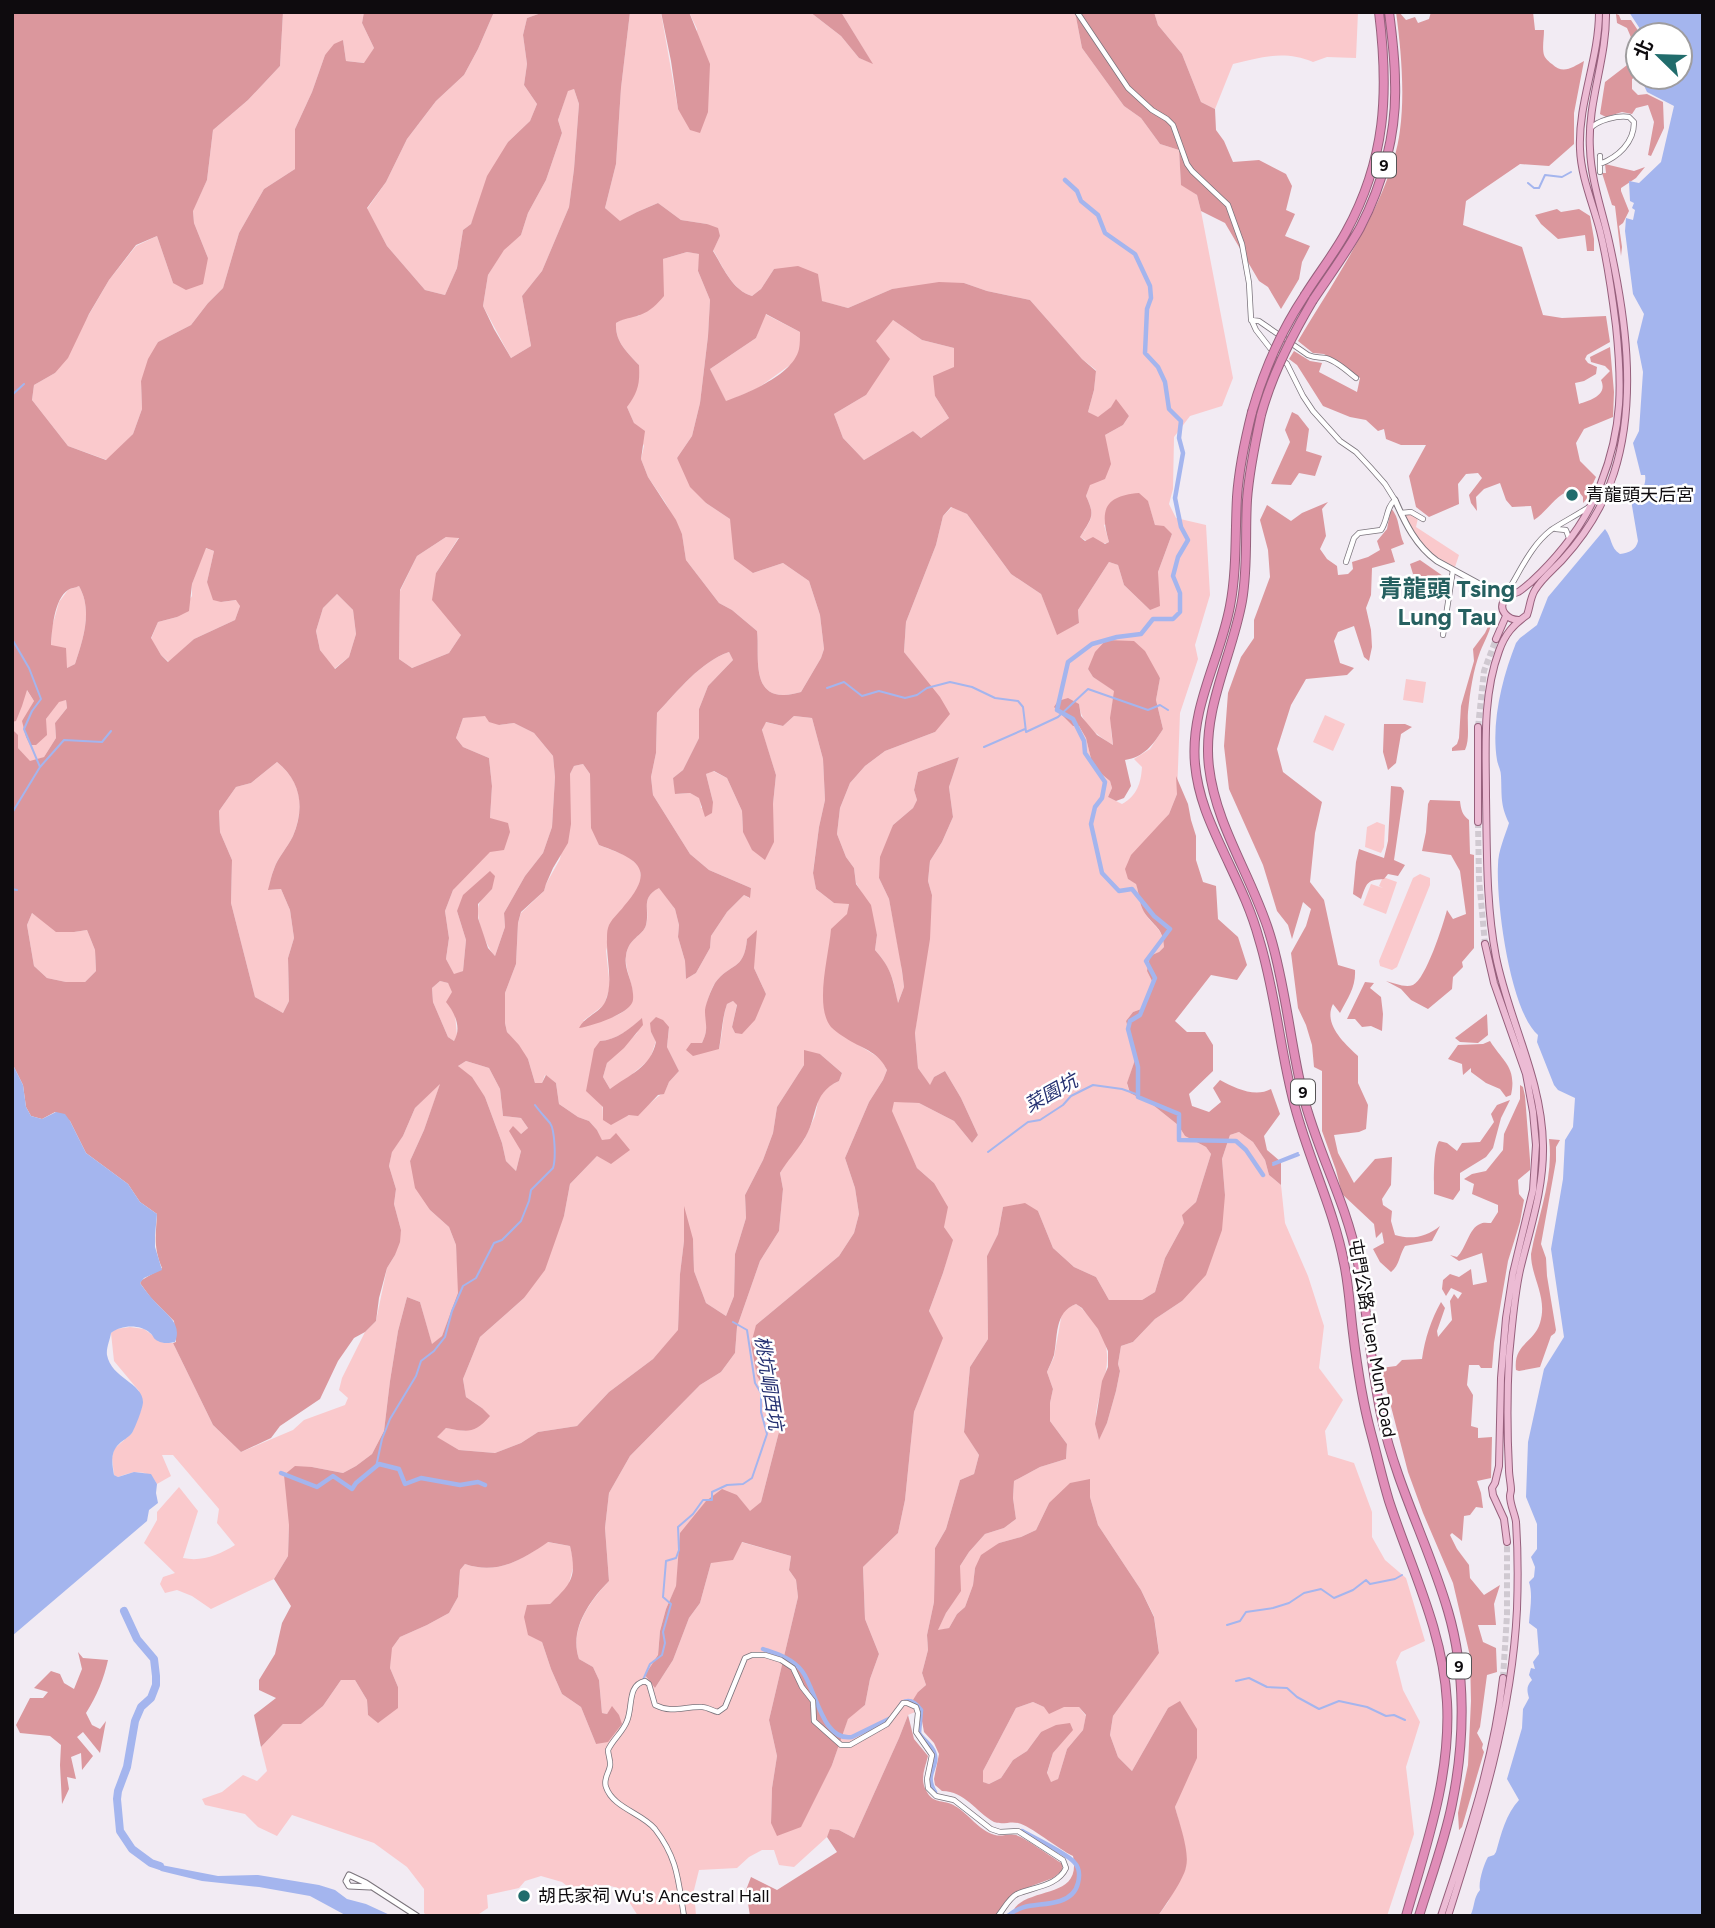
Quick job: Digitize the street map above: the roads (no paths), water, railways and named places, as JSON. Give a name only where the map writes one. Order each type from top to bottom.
[{"type":"highway","name":"屯門公路 Tuen Mun Road","points":[[1379,12],[1385,85],[1381,133],[1374,163],[1350,225],[1290,318],[1271,357],[1256,414],[1243,599],[1210,718],[1208,761],[1220,815],[1252,886],[1270,935],[1304,1097],[1350,1230],[1357,1258],[1373,1378],[1383,1423],[1399,1479],[1449,1613],[1458,1655],[1461,1731],[1459,1761],[1450,1811],[1419,1916]]},
{"type":"highway","name":"屯門公路 Tuen Mun Road","points":[[1389,12],[1395,94],[1394,119],[1384,167],[1359,229],[1292,337],[1244,445],[1238,481],[1231,600],[1199,709],[1195,735],[1195,766],[1203,807],[1241,889],[1259,939],[1293,1101],[1343,1256],[1360,1385],[1369,1428],[1389,1499],[1436,1630],[1443,1662],[1447,1701],[1445,1763],[1438,1799],[1406,1916]]},
{"type":"main road","points":[[1520,619],[1513,620],[1506,616],[1503,607],[1505,598],[1516,593],[1545,567],[1569,539],[1592,504],[1610,459],[1618,423],[1618,355],[1612,287],[1580,151],[1580,124],[1598,35],[1599,12]]},
{"type":"main road","points":[[1448,1916],[1493,1766],[1509,1685],[1517,1609],[1516,1521],[1510,1495],[1509,1355],[1519,1276],[1542,1175],[1543,1140],[1537,1091],[1500,975],[1491,923],[1487,867],[1486,735],[1491,684],[1498,653],[1509,630],[1529,611],[1529,603],[1536,588],[1577,543],[1597,512],[1615,471],[1625,428],[1627,379],[1621,308],[1613,258],[1592,171],[1589,132],[1605,36],[1606,12]]},
{"type":"main road","points":[[1516,593],[1524,596],[1529,603]]},
{"type":"main road","points":[[1496,639],[1506,616]]},
{"type":"main road","points":[[1478,727],[1478,822]]},
{"type":"main road","points":[[1485,944],[1494,983],[1526,1074],[1536,1145],[1533,1190],[1513,1273],[1506,1318],[1501,1378],[1499,1466],[1492,1491],[1504,1519],[1507,1542]]},
{"type":"main road","points":[[1495,1483],[1503,1480],[1510,1485]]},
{"type":"main road","points":[[1495,1497],[1504,1499],[1510,1495]]},
{"type":"main road","points":[[1441,1916],[1471,1835],[1503,1678]]},
{"type":"street","points":[[1077,12],[1128,88],[1173,125],[1192,172],[1228,205],[1242,244],[1249,283],[1251,319],[1270,348],[1287,364],[1313,411],[1385,484],[1422,548],[1437,561],[1505,598]]},
{"type":"street","points":[[1592,105],[1594,114],[1604,120]]},
{"type":"street","points":[[1589,132],[1594,124],[1604,120],[1628,117],[1633,121],[1634,128],[1630,139],[1622,150],[1614,158],[1600,164]]},
{"type":"street","points":[[1600,156],[1600,172]]},
{"type":"street","points":[[1251,319],[1259,321],[1308,355],[1316,359],[1330,360],[1356,378]]},
{"type":"street","points":[[1346,562],[1354,538],[1359,533],[1381,530],[1390,504],[1395,500]]},
{"type":"street","points":[[1515,582],[1534,548],[1552,530],[1592,504]]},
{"type":"street","points":[[1401,513],[1411,512],[1423,519]]},
{"type":"street","points":[[1552,530],[1566,530],[1569,539]]},
{"type":"street","points":[[1443,635],[1453,570]]},
{"type":"street","points":[[1478,763],[1484,757],[1486,735]]},
{"type":"street","points":[[684,1916],[671,1854],[651,1824],[618,1802],[607,1788],[605,1782],[610,1765],[608,1750],[627,1720],[632,1693],[639,1682],[645,1681],[649,1684],[655,1705],[660,1707],[672,1710],[705,1707],[718,1712],[725,1707],[745,1658],[765,1655],[781,1660],[793,1668],[802,1687],[813,1701],[814,1721],[841,1745],[859,1741],[887,1724],[901,1705],[907,1703],[916,1707],[916,1732],[932,1755],[926,1779],[932,1794],[937,1798],[954,1800],[991,1829],[1000,1832],[1018,1831],[1063,1860],[1066,1868],[1061,1877],[1016,1895],[998,1916]]},
{"type":"street","points":[[349,1875],[346,1881],[349,1886],[370,1887],[417,1916]]},
{"type":"water","points":[[1629,12],[1703,12],[1703,1916],[1470,1916],[1480,1890],[1485,1864],[1488,1857],[1496,1852],[1507,1818],[1519,1800],[1507,1779],[1522,1728],[1523,1709],[1529,1698],[1528,1689],[1532,1680],[1529,1675],[1531,1668],[1535,1669],[1533,1662],[1539,1654],[1537,1629],[1529,1623],[1529,1582],[1534,1577],[1535,1567],[1531,1557],[1537,1549],[1537,1524],[1526,1497],[1528,1442],[1544,1369],[1564,1337],[1551,1249],[1563,1179],[1565,1140],[1573,1127],[1575,1098],[1558,1090],[1554,1085],[1537,1042],[1538,1035],[1528,1022],[1520,1004],[1507,955],[1499,904],[1498,865],[1500,849],[1509,823],[1503,805],[1495,731],[1502,686],[1516,643],[1537,625],[1548,597],[1605,529],[1614,549],[1620,554],[1632,551],[1638,541],[1631,500],[1642,490],[1645,483],[1645,475],[1641,475],[1633,443],[1639,431],[1643,372],[1637,342],[1644,314],[1633,294],[1625,231],[1626,218],[1633,220],[1635,210],[1632,208],[1634,203],[1630,201],[1629,181],[1639,183],[1661,162],[1674,106],[1647,91],[1694,91],[1694,21],[1635,21]]},
{"type":"water","points":[[12,1063],[23,1085],[26,1107],[31,1116],[42,1119],[56,1112],[65,1114],[86,1153],[128,1184],[140,1202],[157,1214],[155,1247],[162,1270],[144,1278],[140,1283],[170,1317],[176,1326],[177,1336],[175,1342],[162,1343],[141,1328],[120,1328],[111,1333],[107,1350],[114,1369],[138,1390],[143,1402],[132,1433],[114,1451],[114,1475],[118,1477],[134,1472],[151,1474],[157,1484],[158,1503],[149,1510],[147,1521],[12,1636]]},
{"type":"water","points":[[151,1863],[218,1876],[258,1875],[319,1885],[392,1916],[347,1916],[310,1896],[202,1881],[161,1871]]},
{"type":"waterway","points":[[1528,183],[1539,188],[1545,175],[1562,177],[1571,172]]},
{"type":"waterway","points":[[1065,180],[1077,191],[1081,201],[1098,215],[1105,233],[1135,254],[1150,286],[1145,353],[1158,367],[1165,382],[1169,409],[1181,421],[1179,438],[1183,453],[1175,498],[1181,527],[1188,540],[1178,557],[1173,576],[1180,593],[1180,612],[1173,619],[1153,619],[1141,634],[1092,644],[1068,662],[1057,710],[1073,719],[1084,741],[1085,753],[1105,782],[1102,798],[1095,807],[1091,824],[1102,873],[1119,891],[1132,889],[1154,916],[1170,929],[1146,961],[1155,978],[1140,1015],[1130,1021],[1128,1029],[1138,1067],[1138,1097],[1179,1114],[1179,1140],[1236,1141],[1246,1150],[1263,1175]]},
{"type":"waterway","points":[[12,395],[24,384]]},
{"type":"waterway","points":[[12,639],[29,668],[41,699],[24,729],[40,767]]},
{"type":"waterway","points":[[827,688],[844,682],[862,696],[879,691],[905,698],[950,682],[972,687],[995,698],[1018,701],[1023,707],[1026,732],[1058,717],[1088,689],[1148,710],[1160,705],[1168,710]]},
{"type":"waterway","points":[[984,747],[1025,729]]},
{"type":"waterway","points":[[12,813],[40,767],[64,740],[102,742],[111,731]]},
{"type":"waterway","points":[[12,889],[17,890]]},
{"type":"waterway","name":"菜園坑","points":[[988,1152],[1028,1122],[1040,1120],[1063,1105],[1071,1096],[1093,1085],[1136,1094]]},
{"type":"waterway","points":[[376,1467],[390,1419],[416,1376],[421,1361],[434,1351],[445,1337],[463,1286],[476,1278],[494,1243],[502,1240],[521,1221],[531,1190],[553,1168],[552,1127],[535,1105]]},
{"type":"waterway","points":[[1273,1163],[1298,1153]]},
{"type":"waterway","points":[[1273,1165],[1299,1155]]},
{"type":"waterway","name":"桃坑峒西坑","points":[[643,1680],[650,1664],[662,1655],[665,1643],[663,1632],[671,1604],[663,1597],[666,1561],[676,1558],[679,1550],[678,1527],[693,1514],[703,1500],[712,1500],[712,1492],[727,1485],[743,1484],[752,1478],[767,1434],[761,1412],[761,1393],[755,1383],[747,1330],[733,1322]]},
{"type":"waterway","points":[[281,1473],[317,1487],[333,1476],[352,1489],[379,1464],[399,1469],[405,1484],[421,1478],[460,1485],[478,1482],[485,1485]]},
{"type":"waterway","points":[[1227,1625],[1240,1621],[1246,1612],[1289,1603],[1304,1593],[1321,1589],[1334,1598],[1353,1590],[1366,1580],[1370,1584],[1402,1575]]},
{"type":"waterway","points":[[124,1611],[137,1639],[154,1659],[156,1685],[151,1698],[141,1707],[135,1721],[127,1767],[118,1791],[120,1831],[132,1849],[151,1863],[160,1866]]},
{"type":"waterway","points":[[763,1649],[784,1657],[802,1671],[827,1723],[833,1731],[842,1736],[852,1737],[891,1718]]},
{"type":"waterway","points":[[1236,1681],[1249,1678],[1267,1687],[1287,1688],[1319,1709],[1339,1701],[1405,1720]]},
{"type":"waterway","points":[[902,1703],[913,1702],[921,1710],[919,1733],[933,1749],[935,1757],[931,1775],[935,1792]]},
{"type":"waterway","points":[[1008,1916],[1026,1907],[1066,1898],[1074,1892],[1079,1880],[1077,1867],[1070,1858],[1022,1831]]},
{"type":"tunnel","points":[[1478,727],[1484,671],[1496,639]]},
{"type":"tunnel","points":[[1478,822],[1479,879],[1485,944]]},
{"type":"tunnel","points":[[1503,1678],[1507,1615],[1507,1542]]},
{"type":"place","name":"青龍頭天后宮","points":[[1572,495]]},
{"type":"place","name":"胡氏家祠 Wu's Ancestral Hall","points":[[524,1896]]},
{"type":"district","name":"青龍頭 Tsing Lung Tau","points":[[1447,602]]}]
